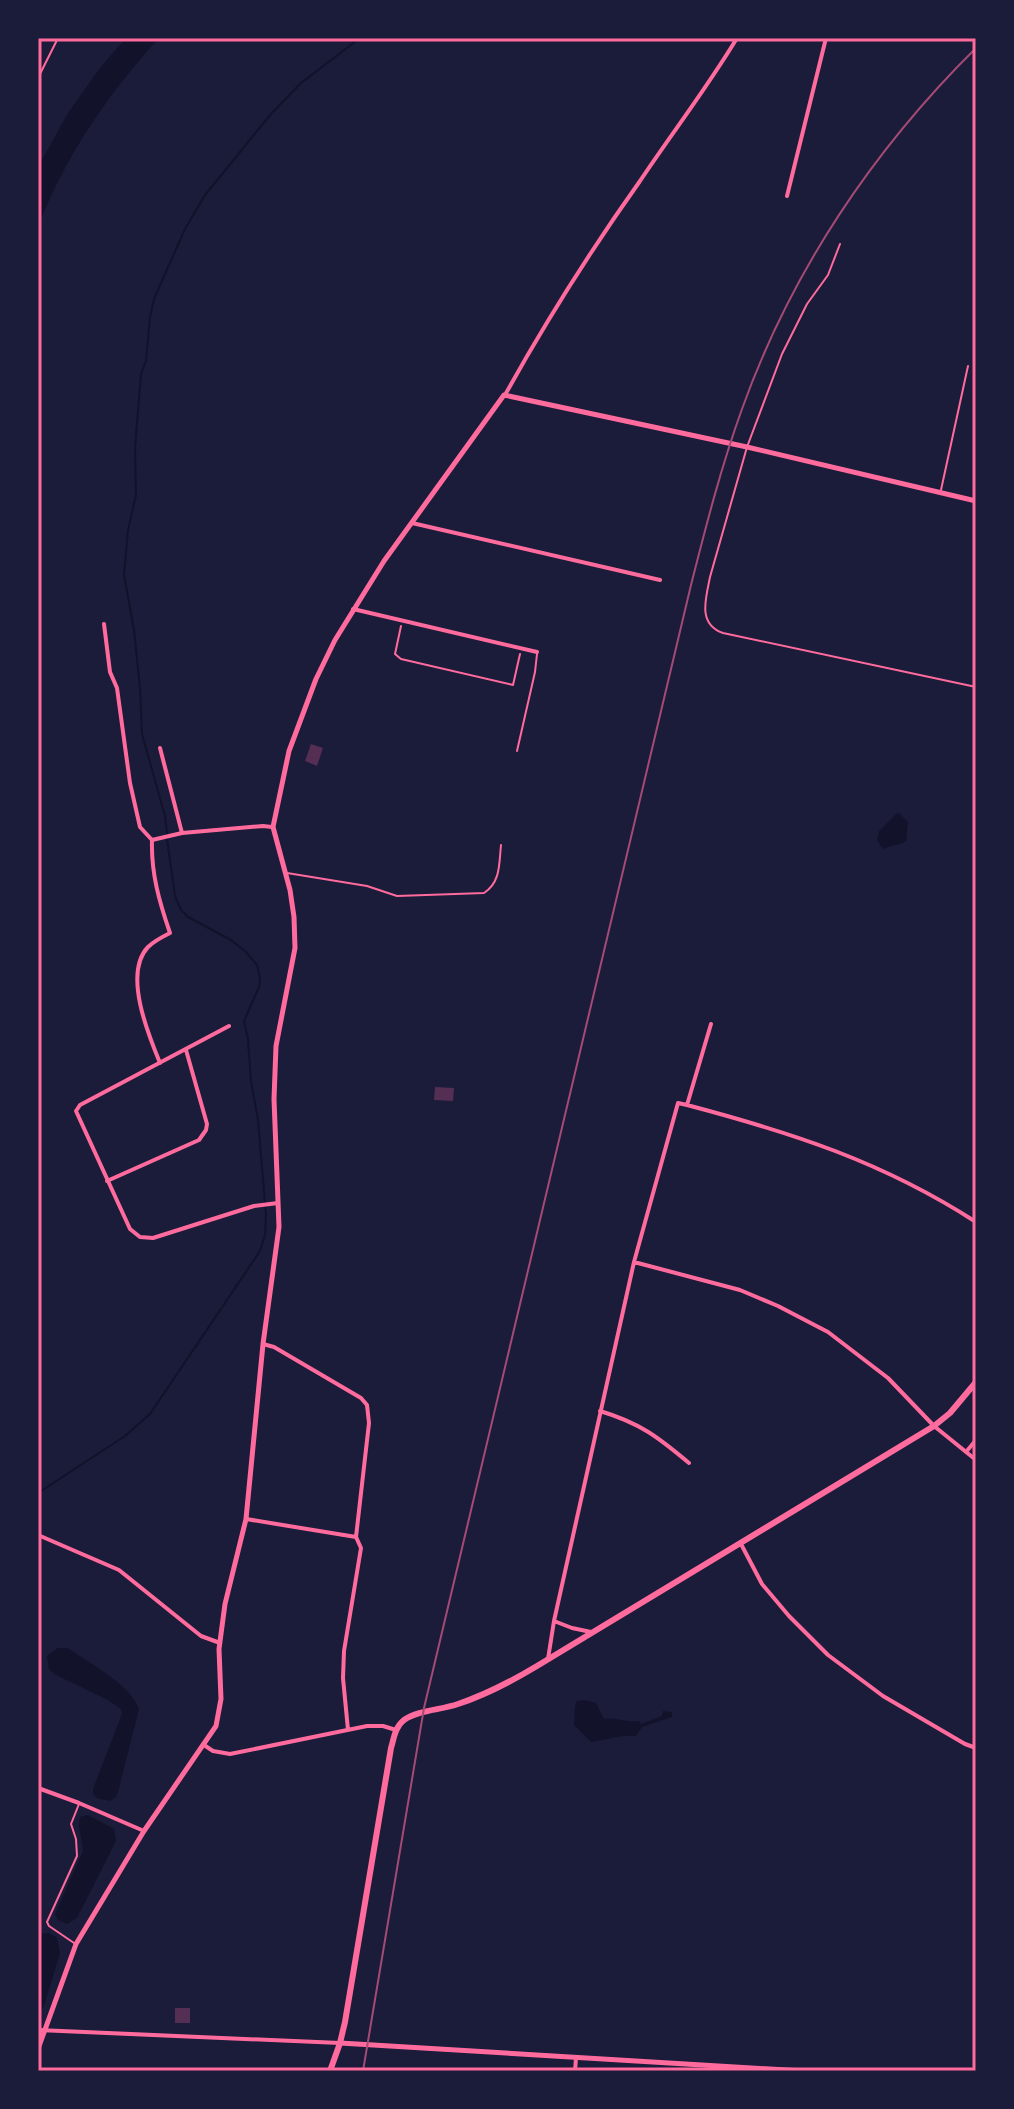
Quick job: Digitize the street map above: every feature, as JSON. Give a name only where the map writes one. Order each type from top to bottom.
[{"type":"main road","points":[[330,2071],[340,2043],[391,1748],[396,1730],[404,1720],[484,1694],[548,1659],[934,1426],[950,1413],[976,1382]]},
{"type":"street","points":[[38,2049],[41,2030],[76,1944],[144,1831],[216,1726],[221,1699],[220,1643],[225,1604],[246,1519],[263,1344],[276,1253],[278,1203],[274,1099],[277,1034],[295,948],[287,873],[273,827],[294,735],[328,653],[353,609],[504,395],[570,285],[737,38]]},
{"type":"street","points":[[787,196],[826,38]]},
{"type":"street","points":[[504,395],[747,447],[976,501]]},
{"type":"street","points":[[412,523],[660,580]]},
{"type":"street","points":[[353,609],[537,652]]},
{"type":"street","points":[[104,624],[110,672],[117,688],[130,783],[140,827],[152,840],[151,861],[156,888],[170,933],[149,946],[137,971],[146,1029],[160,1063]]},
{"type":"street","points":[[160,748],[182,833]]},
{"type":"street","points":[[152,840],[182,833],[273,827]]},
{"type":"street","points":[[687,1105],[711,1024]]},
{"type":"street","points":[[229,1026],[80,1105],[76,1111],[130,1229],[140,1237],[153,1238],[259,1205],[278,1203]]},
{"type":"street","points":[[107,1181],[199,1140],[206,1130],[207,1124],[186,1050]]},
{"type":"street","points":[[548,1659],[634,1262],[678,1103],[791,1134],[855,1158],[938,1198],[976,1222]]},
{"type":"street","points":[[634,1262],[740,1290],[828,1332],[888,1378],[934,1426],[976,1460]]},
{"type":"street","points":[[263,1344],[274,1347],[361,1398],[367,1405],[369,1423],[356,1537],[361,1548],[344,1651],[348,1730]]},
{"type":"street","points":[[600,1411],[649,1430],[689,1463]]},
{"type":"street","points":[[966,1452],[976,1440]]},
{"type":"street","points":[[246,1519],[356,1537]]},
{"type":"street","points":[[38,1535],[119,1570],[201,1636],[220,1643]]},
{"type":"street","points":[[741,1544],[762,1584],[828,1655],[883,1696],[976,1748]]},
{"type":"street","points":[[554,1621],[593,1632]]},
{"type":"street","points":[[204,1745],[213,1751],[230,1754],[375,1726],[396,1730]]},
{"type":"street","points":[[38,1788],[144,1831]]},
{"type":"street","points":[[41,2030],[340,2043],[803,2071]]},
{"type":"street","points":[[575,2071],[576,2058]]},
{"type":"lane","points":[[840,244],[828,275],[807,304],[782,354],[747,447],[706,597],[707,620],[713,630],[976,687]]},
{"type":"lane","points":[[940,493],[968,366]]},
{"type":"lane","points":[[517,751],[537,652]]},
{"type":"lane","points":[[287,873],[367,886],[397,896],[484,893],[496,881],[501,845]]},
{"type":"lane","points":[[76,1944],[47,1922],[77,1856],[71,1824],[79,1803]]},
{"type":"path","points":[[38,78],[58,38]]},
{"type":"path","points":[[402,621],[395,654],[401,659],[513,685],[521,649]]},
{"type":"shaded area","points":[[126,38],[159,38],[122,81],[90,127],[61,175],[38,227],[38,167],[68,113]]},
{"type":"shaded area","points":[[899,813],[908,822],[906,841],[883,849],[877,840],[879,831]]},
{"type":"shaded area","points":[[58,1648],[68,1648],[108,1675],[127,1691],[139,1709],[118,1792],[110,1801],[97,1798],[93,1789],[122,1714],[121,1709],[54,1674],[49,1669],[47,1656]]},
{"type":"shaded area","points":[[577,1701],[596,1703],[604,1719],[639,1721],[641,1724],[662,1716],[663,1711],[672,1712],[672,1717],[642,1727],[636,1736],[591,1742],[574,1725]]},
{"type":"shaded area","points":[[88,1815],[114,1829],[116,1841],[77,1918],[67,1924],[58,1920],[55,1914],[83,1851],[80,1817]]},
{"type":"shaded area","points":[[49,1933],[57,1938],[60,1953],[44,2006],[38,2013],[38,1936]]},
{"type":"building","points":[[311,744],[323,748],[317,766],[305,761]]},
{"type":"building","points":[[435,1087],[454,1088],[453,1101],[434,1100]]},
{"type":"building","points":[[175,2008],[190,2008],[190,2023],[175,2023]]},
{"type":"waterway","points":[[167,834],[165,816],[142,734],[134,630],[124,575],[128,530],[136,495],[135,448],[141,374],[146,361],[154,299],[185,229],[205,195],[271,114],[301,83],[360,38]]},
{"type":"waterway","points":[[38,1493],[125,1436],[150,1414],[260,1251],[265,1235],[258,1120],[244,1021],[259,987],[257,965],[231,940],[188,917],[181,910],[175,896],[167,839]]},
{"type":"railway","points":[[363,2071],[424,1708],[691,585],[721,475],[762,358],[810,261],[839,215],[903,128],[976,48]]}]
